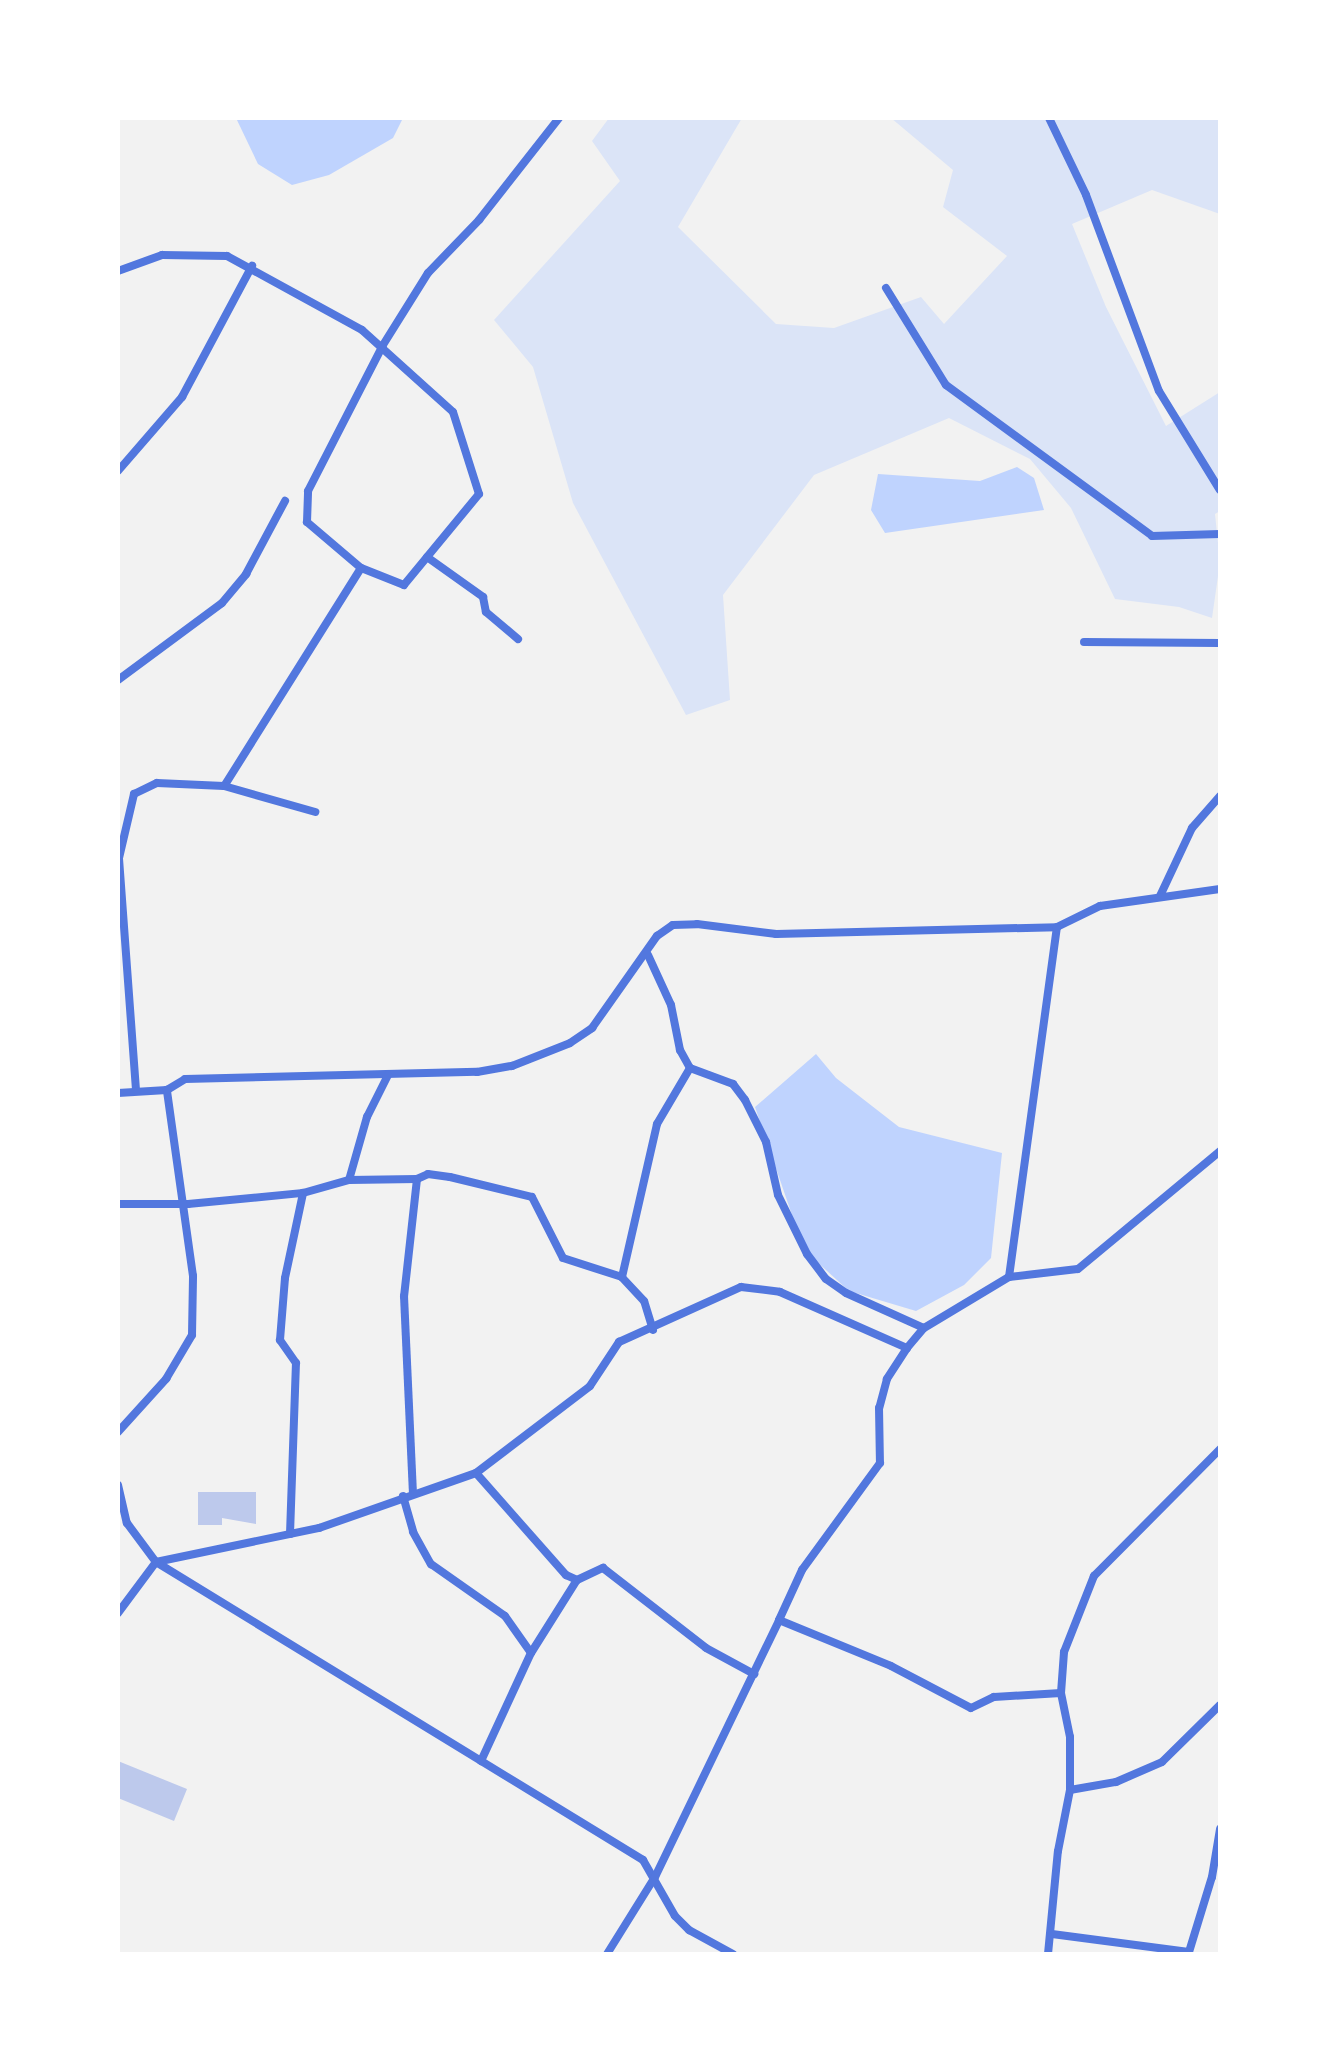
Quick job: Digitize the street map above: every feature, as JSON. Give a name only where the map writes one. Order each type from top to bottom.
[{"type":"street","points":[[118,271],[162,255],[197,252],[252,266],[383,345],[453,412],[479,494],[404,585],[361,568],[307,522],[308,491],[383,345],[428,273],[479,220],[559,118]]},
{"type":"street","points":[[1049,118],[1086,195],[1159,391],[1220,490]]},
{"type":"street","points":[[118,471],[182,397],[252,266]]},
{"type":"street","points":[[886,288],[946,385],[1152,536],[1220,534]]},
{"type":"street","points":[[118,680],[222,603],[246,574],[285,501]]},
{"type":"street","points":[[427,557],[483,597],[486,612],[518,639]]},
{"type":"street","points":[[224,786],[361,568]]},
{"type":"street","points":[[1084,642],[1220,643]]},
{"type":"street","points":[[136,1090],[122,966],[118,858],[134,794],[157,783],[224,786],[315,812]]},
{"type":"street","points":[[1160,896],[1192,828],[1220,796]]},
{"type":"street","points":[[118,1093],[167,1090],[185,1079],[388,1075],[512,1066],[570,1043],[592,1028],[632,968],[648,955],[657,936],[685,924],[776,934],[1057,927],[1100,906],[1220,889]]},
{"type":"street","points":[[1009,1277],[1057,927]]},
{"type":"street","points":[[648,955],[671,1005],[680,1050],[690,1068],[733,1084],[745,1100],[766,1142],[778,1195],[807,1254],[826,1279],[869,1307],[924,1328]]},
{"type":"street","points":[[622,1277],[657,1124],[690,1068]]},
{"type":"street","points":[[349,1180],[367,1117],[388,1075]]},
{"type":"street","points":[[118,1432],[166,1379],[192,1335],[193,1276],[179,1200],[167,1090]]},
{"type":"street","points":[[607,1954],[655,1877],[802,1570],[880,1463],[879,1408],[887,1379],[907,1348],[924,1328],[1009,1277],[1078,1269],[1220,1151]]},
{"type":"street","points":[[118,1204],[303,1193],[349,1180],[417,1179],[428,1174],[450,1177],[532,1197],[563,1258],[622,1277],[644,1301],[653,1330]]},
{"type":"street","points":[[413,1493],[404,1296],[417,1179]]},
{"type":"street","points":[[290,1534],[296,1363],[280,1340],[285,1278],[303,1193]]},
{"type":"street","points":[[118,1613],[156,1562],[290,1534],[476,1473],[590,1386],[619,1342],[653,1330],[741,1287],[780,1292],[907,1348]]},
{"type":"street","points":[[1048,1954],[1058,1851],[1070,1790],[1070,1737],[1061,1693],[1064,1652],[1094,1576],[1220,1449]]},
{"type":"street","points":[[476,1473],[555,1566],[577,1580]]},
{"type":"street","points":[[118,1485],[122,1524],[156,1562],[643,1860],[675,1916],[689,1930],[733,1954]]},
{"type":"street","points":[[403,1496],[413,1532],[431,1564],[505,1616],[531,1653]]},
{"type":"street","points":[[481,1761],[531,1653],[577,1580],[603,1568],[706,1648],[754,1674]]},
{"type":"street","points":[[779,1620],[891,1666],[971,1708],[994,1697],[1061,1693]]},
{"type":"street","points":[[1070,1790],[1116,1782],[1150,1769],[1220,1705]]},
{"type":"street","points":[[1052,1934],[1189,1952],[1212,1877],[1220,1829]]},
{"type":"shaded area","points":[[609,118],[742,118],[678,227],[776,324],[834,328],[921,297],[944,324],[1007,256],[943,207],[953,170],[891,118],[1220,118],[1220,214],[1152,190],[1072,224],[1106,307],[1166,426],[1220,392],[1220,511],[1215,514],[1220,562],[1212,618],[1179,607],[1115,599],[1071,508],[1030,459],[949,418],[814,475],[723,595],[730,700],[686,715],[573,503],[533,367],[494,320],[620,181],[592,141]]},
{"type":"water","points":[[236,118],[403,118],[393,138],[329,175],[292,185],[258,164]]},
{"type":"water","points":[[1017,467],[1034,478],[1044,510],[885,533],[871,510],[878,474],[980,481]]},
{"type":"water","points":[[816,1054],[836,1078],[899,1127],[1002,1153],[991,1258],[964,1285],[916,1311],[849,1291],[804,1250],[755,1107]]},
{"type":"building","points":[[198,1492],[256,1492],[256,1524],[222,1518],[222,1525],[198,1525]]},
{"type":"building","points":[[118,1761],[187,1789],[174,1821],[118,1798]]}]
